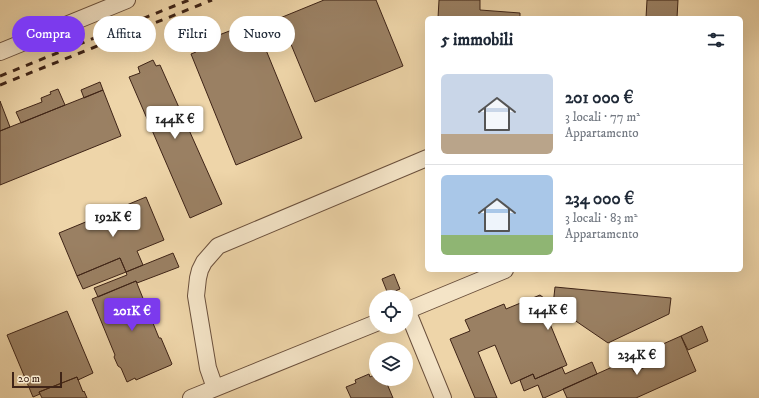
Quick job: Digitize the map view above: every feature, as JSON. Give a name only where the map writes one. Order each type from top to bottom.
[{"type":"street","points":[[0,52],[127,0]]},
{"type":"street","points":[[215,388],[208,368],[196,296],[200,270],[211,253],[218,246],[425,159]]},
{"type":"street","points":[[413,308],[499,272]]},
{"type":"street","points":[[191,398],[369,326]]},
{"type":"street","points":[[413,326],[443,398]]},
{"type":"building","points":[[324,0],[376,0],[403,66],[315,102],[294,52],[295,16],[285,16]]},
{"type":"building","points":[[439,0],[480,0],[480,10],[520,13],[520,16],[438,16]]},
{"type":"building","points":[[647,0],[678,0],[677,16],[646,16]]},
{"type":"building","points":[[229,31],[229,52],[267,52],[302,138],[236,165],[191,54],[196,52],[221,52],[221,34]]},
{"type":"building","points":[[153,60],[156,66],[160,65],[222,204],[190,218],[129,77],[140,73],[138,67]]},
{"type":"building","points":[[100,82],[103,90],[84,98],[81,90]]},
{"type":"building","points":[[58,89],[65,105],[21,123],[16,112],[42,102],[41,98]]},
{"type":"building","points":[[103,90],[121,136],[0,185],[0,131]]},
{"type":"building","points":[[0,101],[10,127],[0,131]]},
{"type":"building","points":[[146,197],[164,240],[137,251],[143,265],[126,272],[120,258],[77,276],[59,233]]},
{"type":"building","points":[[173,253],[179,267],[137,283],[136,281],[98,297],[94,288],[127,275],[126,272]]},
{"type":"building","points":[[120,258],[126,272],[83,289],[77,276]]},
{"type":"building","points":[[394,274],[400,289],[386,290],[382,279]]},
{"type":"building","points":[[136,281],[159,338],[161,338],[172,364],[136,380],[135,378],[127,382],[114,357],[115,355],[92,299]]},
{"type":"building","points":[[555,287],[671,298],[669,314],[608,343],[564,313],[548,319],[567,365],[535,379],[533,374],[511,384],[495,345],[478,352],[497,398],[475,398],[450,339],[470,331],[465,320],[504,304],[506,309],[540,295],[553,305]]},
{"type":"building","points":[[67,311],[93,373],[78,380],[77,377],[39,392],[40,394],[33,397],[7,335]]},
{"type":"building","points":[[702,326],[708,341],[688,350],[681,336]]},
{"type":"building","points":[[681,336],[696,371],[636,398],[567,398],[563,389],[628,360],[634,372],[660,361],[654,348]]},
{"type":"building","points":[[592,362],[597,374],[544,398],[538,385],[524,391],[520,380],[533,374],[535,379],[562,367],[565,374]]},
{"type":"building","points":[[369,374],[369,386],[388,386],[393,398],[351,398],[346,387],[356,383],[355,380]]},
{"type":"building","points":[[77,377],[87,398],[42,398],[39,392]]},
{"type":"railway","points":[[0,76],[189,0]]},
{"type":"railway","points":[[0,85],[212,0]]}]
